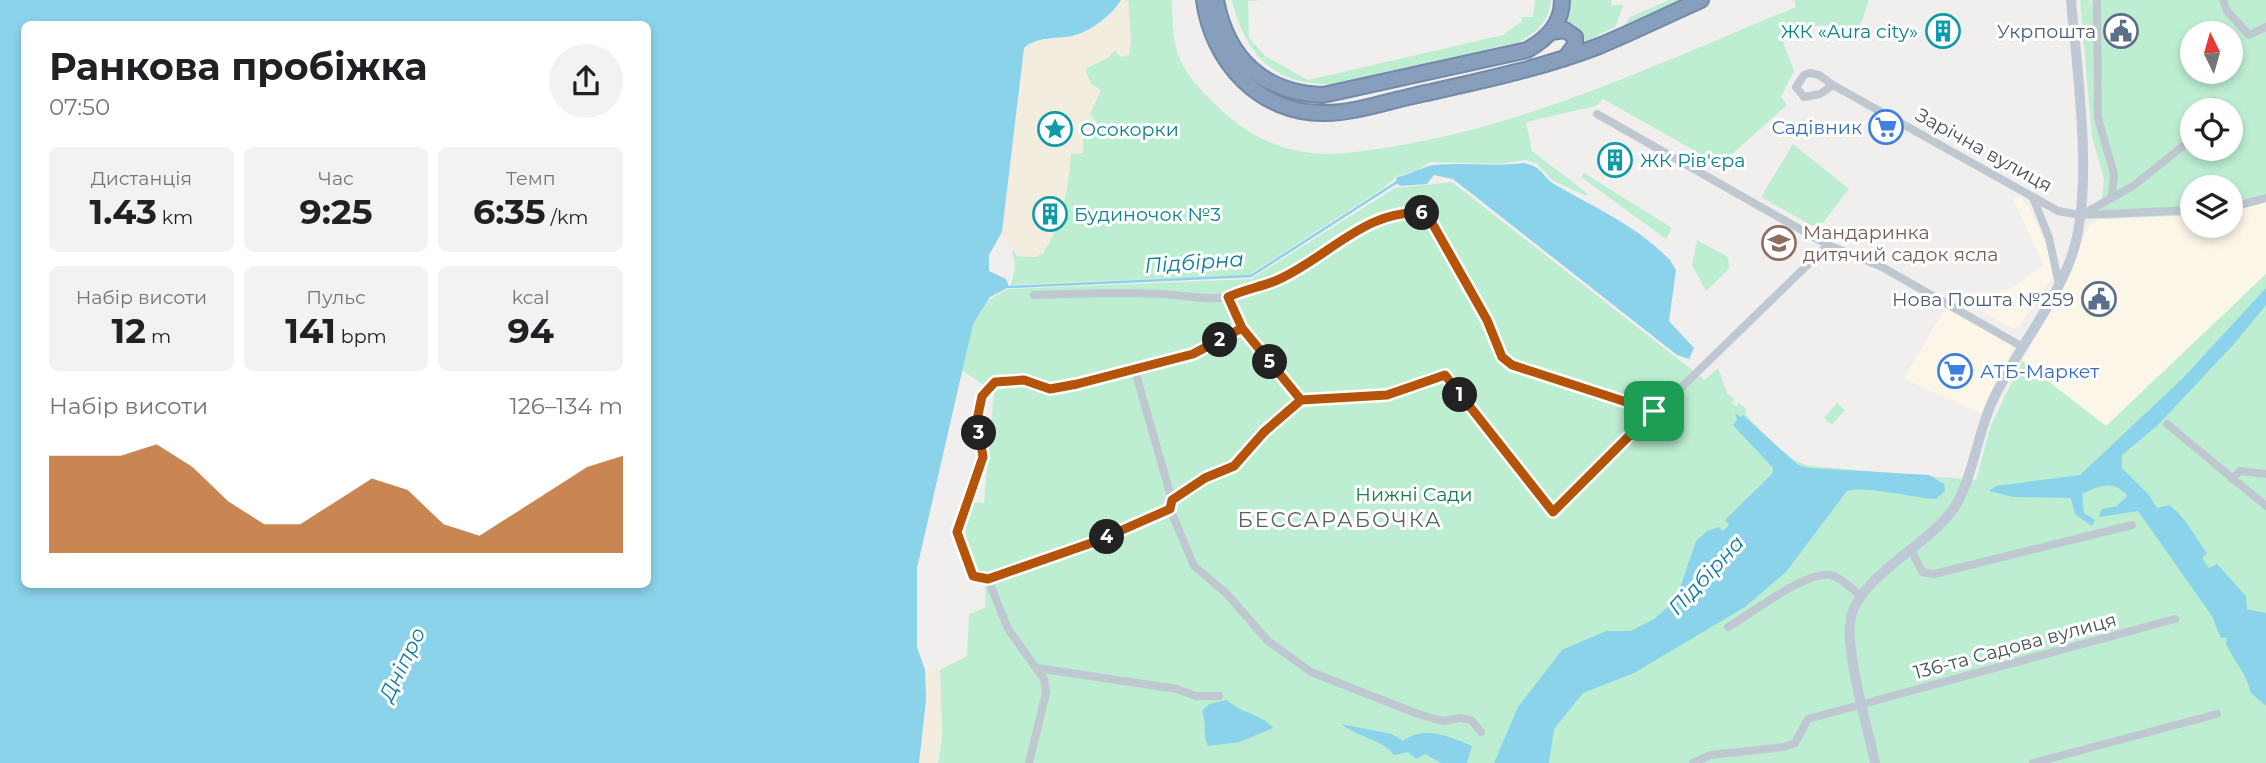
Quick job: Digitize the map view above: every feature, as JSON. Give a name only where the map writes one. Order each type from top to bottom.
[{"type":"highway","points":[[1204,0],[1212,37],[1237,73],[1254,90],[1299,110],[1324,113],[1348,110],[1565,58],[1701,0]]},
{"type":"highway","points":[[1216,0],[1221,26],[1242,60],[1281,88],[1304,94],[1342,93],[1527,50],[1551,32],[1559,20],[1562,0]]},
{"type":"highway","points":[[1551,32],[1565,30],[1575,37],[1575,45],[1565,58]]},
{"type":"street","name":"Зарічна вулиця","points":[[1833,85],[2034,200],[2058,211],[2080,215],[2083,165],[2071,0]]},
{"type":"street","points":[[2098,0],[2098,118],[2114,174],[2112,197]]},
{"type":"street","points":[[2222,0],[2227,10],[2249,35],[2266,27]]},
{"type":"street","points":[[1597,114],[1828,245],[1882,267],[2021,346]]},
{"type":"street","points":[[2080,215],[2139,181],[2180,148]]},
{"type":"street","points":[[2243,204],[2266,198]]},
{"type":"street","points":[[2034,200],[2045,228],[2060,285]]},
{"type":"street","points":[[1034,295],[1088,293],[1228,297],[1277,281],[1383,217],[1409,211],[1427,214],[1487,320],[1502,357],[1512,365],[1654,411]]},
{"type":"street","points":[[2080,215],[2180,211]]},
{"type":"street","points":[[1875,763],[1849,631],[1851,617],[1861,596],[1937,529],[1961,495],[1989,410],[2021,346],[2060,285],[2079,234],[2080,215]]},
{"type":"street","points":[[1242,328],[1193,354],[1135,371],[1050,389],[1024,380],[995,382],[982,396],[977,420],[983,457],[957,532],[973,576],[988,579],[1097,541],[1171,504],[1205,478],[1234,466],[1264,432],[1301,400],[1387,395],[1445,375],[1553,512],[1654,411],[1828,245]]},
{"type":"street","points":[[1228,297],[1242,328],[1301,400]]},
{"type":"street","points":[[1135,371],[1171,504],[1194,566],[1227,594],[1268,641],[1311,672],[1418,714],[1442,721],[1460,718],[1471,720],[1480,732]]},
{"type":"street","points":[[2167,424],[2266,506]]},
{"type":"street","points":[[2232,479],[2240,471],[2266,474]]},
{"type":"street","points":[[1912,551],[1922,572],[1934,574],[2132,525]]},
{"type":"street","points":[[1728,627],[1807,578],[1827,574],[1838,577],[1861,596]]},
{"type":"street","points":[[988,579],[1008,629],[1044,679],[1046,693],[1029,763]]},
{"type":"street","name":"136-та Садова вулиця","points":[[1693,763],[1711,755],[1784,747],[1795,743],[1808,719],[2175,619]]},
{"type":"street","points":[[1037,668],[1177,689],[1196,696],[1219,696]]},
{"type":"street","points":[[2033,763],[2217,714]]},
{"type":"shaded area","points":[[2020,196],[2030,209],[2052,258],[2052,278],[2019,326],[2013,329],[1981,310],[1977,302],[2016,285],[2044,265],[2013,199]]},
{"type":"shaded area","points":[[2266,202],[2266,274],[2106,426],[2022,361],[2058,299],[2089,225],[2100,219],[2180,216],[2180,238],[2243,238],[2243,209]]},
{"type":"shaded area","points":[[1946,307],[2011,344],[2013,350],[1983,415],[1904,378]]},
{"type":"green space","points":[[1128,0],[1172,0],[1176,46],[1184,68],[1201,90],[1234,121],[1279,146],[1326,154],[1390,147],[1443,137],[1546,107],[1647,69],[1796,7],[1794,0],[1869,0],[1859,29],[1839,26],[1810,27],[1782,39],[1794,71],[1781,97],[1787,105],[1720,165],[1603,99],[1596,106],[1526,122],[1532,151],[1588,194],[1586,196],[1552,180],[1536,163],[1525,160],[1499,164],[1430,162],[1416,171],[1397,176],[1385,187],[1249,275],[1011,285],[1015,268],[1012,249],[1018,256],[1035,257],[1044,253],[1071,153],[1083,134],[1099,126],[1090,114],[1091,84],[1084,71],[1131,43]]},
{"type":"green space","points":[[1232,0],[1265,0],[1248,1],[1249,38],[1265,56],[1308,80],[1503,35],[1522,21],[1522,17],[1533,17],[1535,0],[1551,0],[1548,14],[1541,26],[1519,42],[1336,84],[1315,84],[1280,74],[1266,64],[1245,37]]},
{"type":"green space","points":[[1570,0],[1611,0],[1612,5],[1623,5],[1616,26],[1581,44],[1565,24]]},
{"type":"green space","points":[[1669,0],[1682,0],[1625,25],[1630,17]]},
{"type":"green space","points":[[2080,0],[2090,0],[2089,13],[2091,0],[2266,0],[2266,202],[2243,209],[2243,175],[2180,175],[2180,216],[2100,219],[2104,179],[2092,137]]},
{"type":"green space","points":[[1793,144],[1849,189],[1818,229],[1761,197]]},
{"type":"green space","points":[[1584,173],[1672,228],[1666,239],[1581,177]]},
{"type":"green space","name":"Нижні Сади","points":[[1452,182],[1705,380],[1718,368],[1727,393],[1735,400],[1732,403],[1736,406],[1739,403],[1747,410],[1745,414],[1783,452],[1811,466],[1976,480],[1991,425],[2022,361],[2106,426],[2266,274],[2266,763],[938,763],[942,736],[940,670],[967,656],[969,614],[985,608],[986,574],[977,576],[971,550],[966,549],[965,526],[974,502],[984,503],[994,392],[960,369],[974,322],[986,303],[1008,289],[1251,279],[1395,188]]},
{"type":"green space","points":[[1697,240],[1728,257],[1729,269],[1706,291],[1692,265]]},
{"type":"green space","points":[[1837,403],[1845,410],[1832,425],[1824,418]]},
{"type":"sand","name":"Осокорки","points":[[1121,0],[1128,0],[1131,43],[1129,55],[1121,57],[1114,50],[1108,58],[1085,69],[1091,84],[1101,90],[1090,114],[1099,126],[1095,134],[1083,135],[1083,153],[1071,154],[1066,195],[1051,240],[1044,251],[1035,257],[1017,256],[1002,232],[1024,48],[1041,40],[1072,36],[1086,31],[1106,17]]},
{"type":"sand","points":[[925,670],[940,670],[942,736],[938,763],[919,763],[925,722]]},
{"type":"water","name":"Дніпро","points":[[0,0],[1121,0],[1106,17],[1086,31],[1072,36],[1041,40],[1024,48],[1002,232],[989,255],[989,271],[1006,279],[1009,287],[990,297],[973,324],[917,568],[917,647],[925,670],[926,701],[919,763],[0,763]]},
{"type":"water","points":[[1524,163],[1536,167],[1554,184],[1629,227],[1670,260],[1676,270],[1669,321],[1694,348],[1689,359],[1677,355],[1453,179],[1434,175],[1427,184],[1401,186],[1395,183],[1397,177],[1434,165]]},
{"type":"water","points":[[2266,288],[2266,305],[2234,344],[2158,425],[2122,455],[2122,468],[2149,495],[2157,508],[2169,505],[2180,515],[2207,553],[2202,558],[2209,568],[2217,564],[2246,596],[2247,609],[2266,613],[2266,706],[2251,693],[2244,674],[2226,644],[2227,638],[2221,638],[2212,616],[2138,511],[2099,517],[2102,509],[2117,506],[2127,496],[2117,487],[2106,486],[2082,494],[2084,513],[2095,520],[2092,526],[2075,514],[2071,498],[2013,497],[1989,491],[1996,486],[2080,475],[2183,378]]},
{"type":"water","points":[[1735,413],[1741,417],[1743,415],[1798,465],[1809,468],[1929,475],[1944,484],[1945,491],[1936,499],[1877,491],[1847,491],[1786,572],[1745,607],[1634,673],[1583,693],[1554,729],[1549,763],[1494,763],[1518,707],[1562,650],[1606,631],[1631,631],[1654,619],[1676,600],[1696,541],[1707,531],[1719,527],[1723,531],[1729,525],[1725,520],[1773,473],[1773,468],[1733,425],[1737,420]]},
{"type":"water","points":[[1227,700],[1273,728],[1240,742],[1208,746],[1202,711],[1209,704]]},
{"type":"water","points":[[1341,724],[1392,734],[1403,741],[1411,736],[1428,733],[1446,736],[1472,746],[1467,763],[1441,763],[1425,754],[1416,759],[1408,752],[1394,755],[1382,745]]},
{"type":"waterway","name":"Підбірна","points":[[1008,287],[1251,276],[1397,182]]},
{"type":"place","name":"ЖК «Aura city»","points":[[1943,31]]},
{"type":"place","name":"Укрпошта","points":[[2121,31]]},
{"type":"place","name":"Садівник","points":[[1886,127]]},
{"type":"place","name":"Осокорки","points":[[1055,129]]},
{"type":"place","name":"ЖК Рів'єра","points":[[1615,160]]},
{"type":"place","name":"Будиночок №3","points":[[1050,214]]},
{"type":"place","name":"Мандаринка дитячий садок ясла","points":[[1779,243]]},
{"type":"place","name":"Нова Пошта №259","points":[[2099,299]]},
{"type":"place","name":"АТБ-Маркет","points":[[1955,371]]},
{"type":"district","name":"БЕССАРАБОЧКА","points":[[1340,519]]},
{"type":"route","points":[[1654,411],[1512,365],[1502,357],[1487,320],[1446,243],[1427,214],[1409,211],[1383,217],[1277,281],[1228,297],[1242,328],[1301,400],[1264,432],[1234,466],[1205,478],[1172,500],[1170,509],[1143,522],[984,580],[973,576],[957,532],[983,457],[977,420],[982,396],[995,382],[1024,380],[1050,389],[1077,384],[1193,354],[1242,328],[1301,400],[1401,393],[1445,375],[1553,512],[1654,411]]}]
